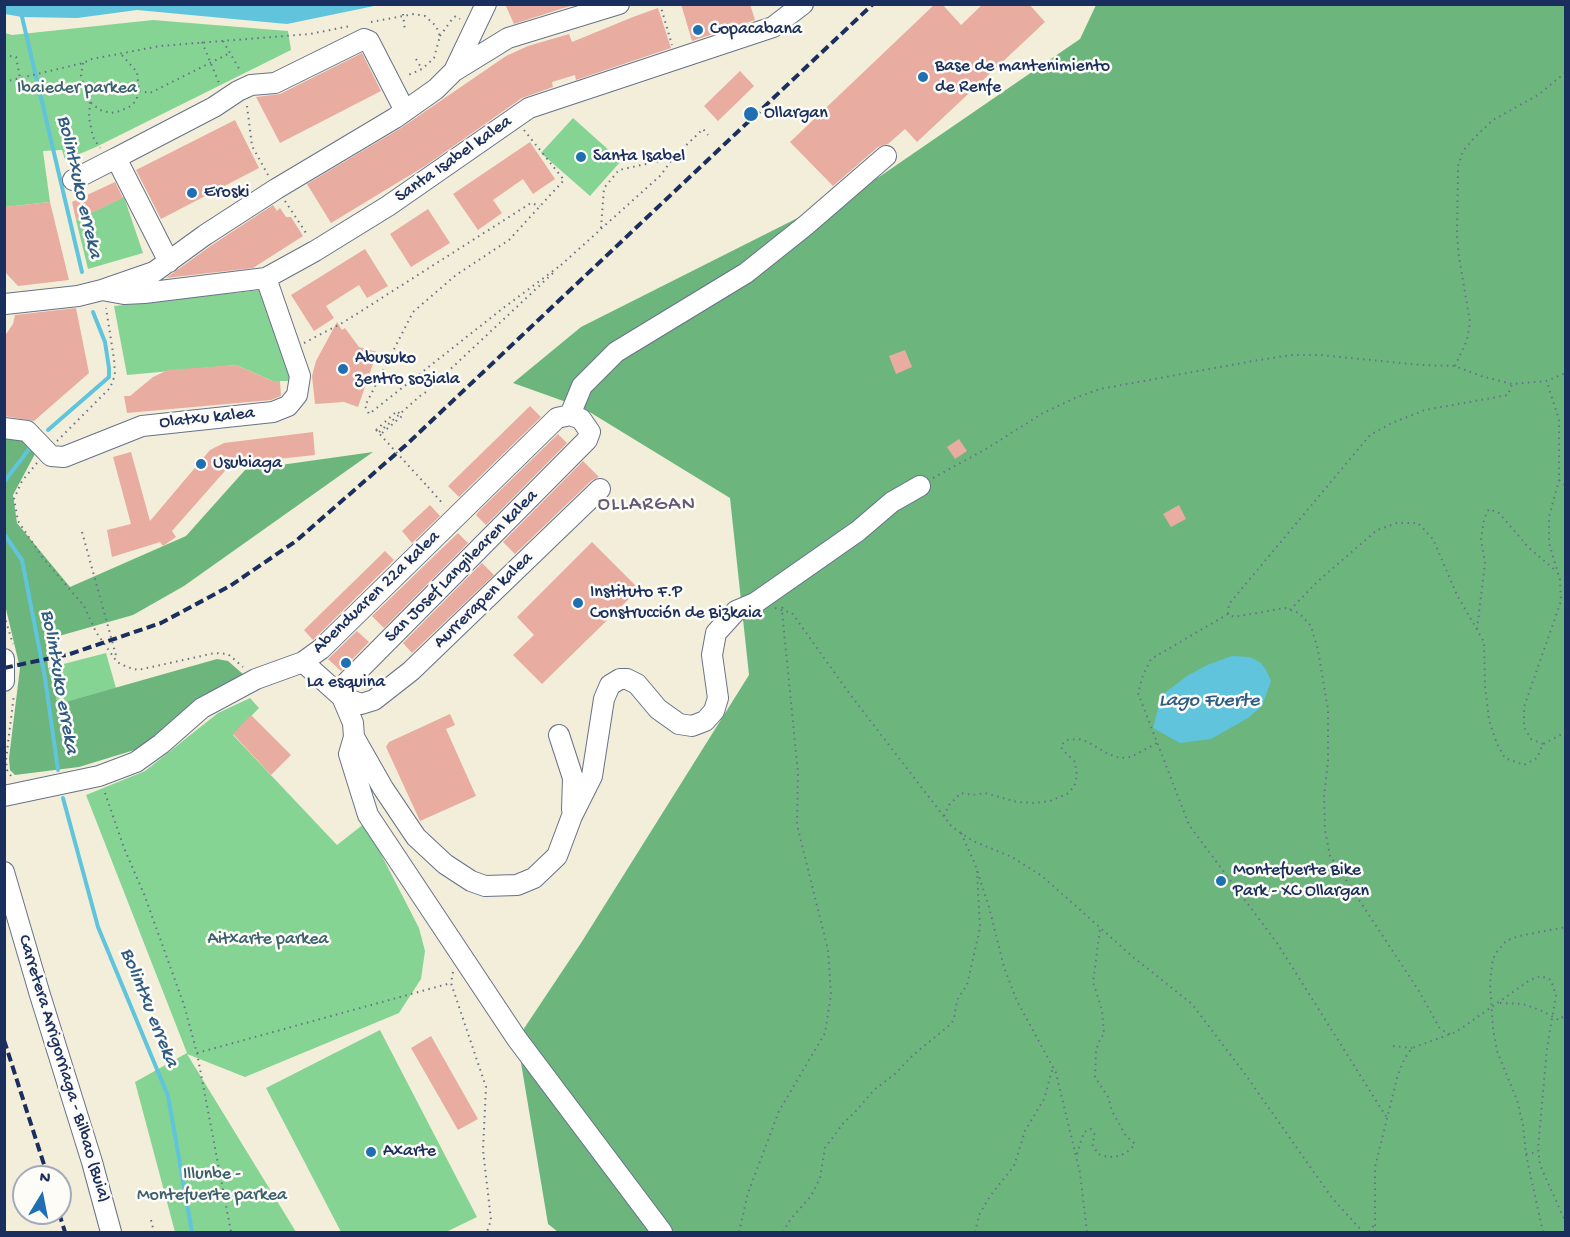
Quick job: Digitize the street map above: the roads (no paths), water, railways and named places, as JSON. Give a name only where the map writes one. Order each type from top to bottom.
[{"type":"street","points":[[454,71],[508,38],[619,4]]},
{"type":"street","name":"Santa Isabel kalea","points":[[102,291],[124,294],[144,293],[266,278],[388,206],[529,108],[773,27],[803,4]]},
{"type":"street","points":[[481,17],[491,37],[508,38]]},
{"type":"street","name":"Santa Isabel kalea","points":[[5,302],[78,296],[102,291],[154,272],[205,235],[405,111],[436,89],[454,71],[481,17]]},
{"type":"street","points":[[73,180],[109,155],[214,107],[238,91],[251,85],[275,83],[360,39],[369,41],[405,111]]},
{"type":"street","points":[[109,155],[169,262]]},
{"type":"street","points":[[570,415],[582,386],[616,352],[746,273],[886,156]]},
{"type":"street","name":"Olatxu kalea","points":[[4,428],[18,428],[27,431],[46,452],[57,457],[70,455],[142,426],[273,412],[288,406],[296,397],[300,382],[298,369],[266,278]]},
{"type":"street","points":[[4,309],[5,302]]},
{"type":"street","name":"San Josef Langilearen kalea","points":[[342,697],[347,682],[587,440],[590,432],[586,424],[570,415]]},
{"type":"street","name":"Abenduaren 22a kalea","points":[[4,796],[99,776],[136,762],[161,744],[202,708],[256,679],[303,663],[321,650],[557,418],[570,415]]},
{"type":"street","points":[[354,737],[383,788],[416,837],[445,864],[471,882],[485,886],[517,885],[534,878],[557,856],[572,816],[592,776],[604,699],[610,686],[620,679],[627,679],[637,684],[658,709],[680,724],[692,726],[705,721],[714,711],[718,698],[712,655],[716,633],[736,611],[755,603],[858,531],[892,502],[920,486]]},
{"type":"street","name":"Aurrerapen kalea","points":[[342,697],[361,704],[374,700],[411,670],[600,489]]},
{"type":"street","points":[[9,655],[10,687]]},
{"type":"street","points":[[303,663],[342,697],[353,723],[354,737],[350,754],[368,815],[518,1039],[662,1233]]},
{"type":"street","points":[[559,735],[573,778],[572,816]]},
{"type":"street","name":"Carretera Arrigorriaga - Bilbao (Buia)","points":[[4,872],[89,1151],[111,1233]]},
{"type":"water","points":[[4,5],[379,5],[287,24],[137,10],[77,18],[22,17],[5,14]]},
{"type":"water","name":"Lago Fuerte","points":[[1232,656],[1250,657],[1261,663],[1266,670],[1271,681],[1262,706],[1248,718],[1211,739],[1180,743],[1153,728],[1159,705],[1166,692],[1187,676],[1207,665]]},
{"type":"waterway","name":"Bolintxuko erreka","points":[[19,4],[82,272]]},
{"type":"waterway","name":"Bolintxuko erreka","points":[[48,430],[109,377],[105,342],[93,312]]},
{"type":"waterway","name":"Bolintxuko erreka","points":[[4,482],[32,445]]},
{"type":"waterway","name":"Bolintxuko erreka","points":[[4,534],[22,560],[45,678],[58,770]]},
{"type":"waterway","name":"Bolintxu erreka","points":[[63,798],[98,927],[168,1096],[192,1232]]},
{"type":"railway","points":[[4,668],[70,654],[161,623],[230,586],[296,541],[406,445],[873,4]]},
{"type":"railway","points":[[4,1040],[44,1165]]},
{"type":"railway","points":[[63,1225],[65,1232]]},
{"type":"place","name":"Copacabana","points":[[698,30]]},
{"type":"place","name":"Base de mantenimiento de Renfe","points":[[923,77]]},
{"type":"place","name":"Ollargan","points":[[751,114]]},
{"type":"place","name":"Santa Isabel","points":[[581,157]]},
{"type":"place","name":"Eroski","points":[[192,193]]},
{"type":"place","name":"Abusuko zentro soziala","points":[[343,369]]},
{"type":"place","name":"Usubiaga","points":[[201,464]]},
{"type":"place","name":"Instituto F.P Construcción de Bizkaia","points":[[578,603]]},
{"type":"place","name":"La esquina","points":[[346,663]]},
{"type":"place","name":"Montefuerte Bike Park - XC Ollargan","points":[[1221,881]]},
{"type":"place","name":"Axarte","points":[[371,1152]]},
{"type":"district","name":"OLLARGAN","points":[[647,506]]},
{"type":"park label","name":"Ibaieder parkea","points":[[77,89]]},
{"type":"park label","name":"Aitxarte parkea","points":[[268,940]]},
{"type":"park label","name":"Illunbe - Montefuerte parkea","points":[[212,1185]]}]
